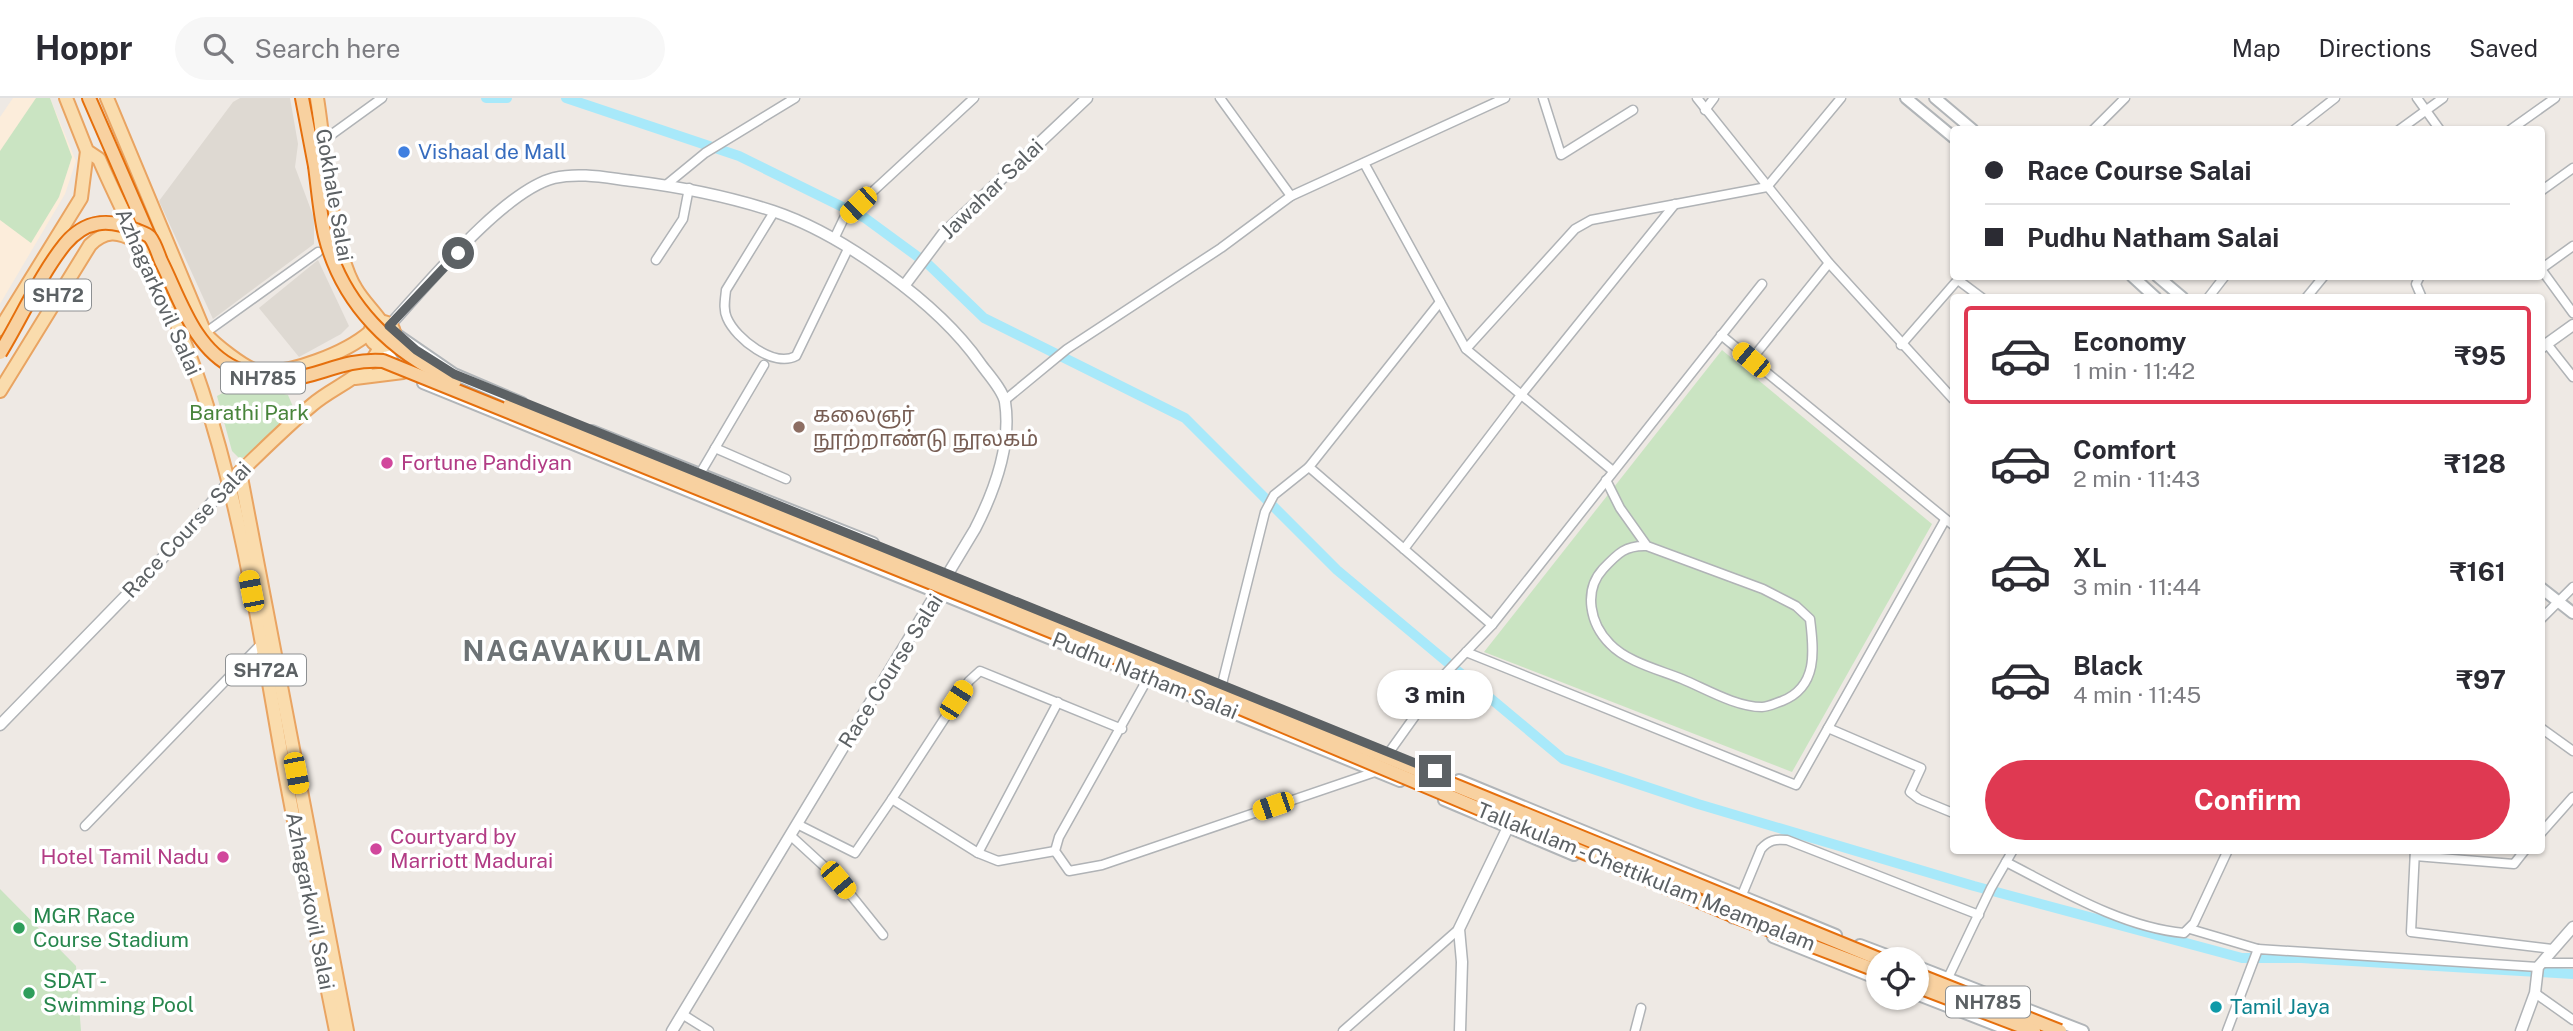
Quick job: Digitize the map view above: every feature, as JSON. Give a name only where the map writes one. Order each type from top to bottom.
[{"type":"highway","name":"NH785","points":[[89,98],[149,236]]},
{"type":"highway","name":"Tallakulam - Chettikulam Meampalam","points":[[302,98],[325,234],[346,291],[377,328],[401,350],[452,380],[1071,628],[1866,954]]},
{"type":"highway","points":[[0,353],[65,245],[82,228],[97,222],[112,223],[149,236]]},
{"type":"highway","name":"Tallakulam - Chettikulam Meampalam","points":[[149,236],[198,336],[214,354],[233,367],[266,379],[285,380],[307,378],[360,359],[383,361],[1221,700],[1734,916],[1866,966]]},
{"type":"highway","name":"NH785","points":[[1929,979],[2060,1031]]},
{"type":"highway","name":"NH785","points":[[1929,991],[2034,1031]]},
{"type":"main road","name":"Azhagarkovil Salai","points":[[66,98],[87,152],[99,159],[201,387],[228,484],[325,950],[346,1031]]},
{"type":"main road","name":"Azhagarkovil Salai","points":[[107,98],[205,333],[214,343],[257,371],[308,365],[358,342],[370,332]]},
{"type":"main road","name":"Gokhale Salai","points":[[317,98],[335,218],[345,262],[355,287],[388,327]]},
{"type":"main road","points":[[1906,98],[1950,135]]},
{"type":"main road","points":[[1935,98],[1968,126]]},
{"type":"main road","name":"SH72","points":[[0,329],[81,198],[87,152]]},
{"type":"main road","name":"SH72","points":[[0,391],[90,245],[109,233],[122,233],[135,241]]},
{"type":"main road","points":[[2137,280],[2152,294]]},
{"type":"main road","points":[[2162,280],[2178,294]]},
{"type":"main road","points":[[374,325],[388,327],[392,340],[382,346],[371,340],[370,332],[374,325]]},
{"type":"main road","name":"Pudhu Natham Salai","points":[[388,327],[454,374],[1868,947]]},
{"type":"main road","name":"Pudhu Natham Salai","points":[[382,346],[394,366],[446,394],[1215,705],[1731,921],[1866,974]]},
{"type":"main road","name":"Race Course Salai","points":[[240,472],[313,404],[376,358],[382,346]]},
{"type":"main road","points":[[350,379],[403,372]]},
{"type":"main road","points":[[223,462],[240,472]]},
{"type":"main road","name":"Azhagarkovil Salai","points":[[240,472],[325,950],[336,1031]]},
{"type":"main road","points":[[2545,591],[2573,613]]},
{"type":"main road","points":[[1929,971],[2083,1031]]},
{"type":"main road","points":[[1929,999],[1989,1027],[2011,1031]]},
{"type":"street","points":[[324,140],[382,98]]},
{"type":"street","points":[[666,185],[705,153],[795,98]]},
{"type":"street","points":[[834,239],[844,218],[974,98]]},
{"type":"street","name":"Jawahar Salai","points":[[904,286],[943,234],[1087,98]]},
{"type":"street","points":[[1220,98],[1291,196]]},
{"type":"street","points":[[388,327],[491,220],[526,192],[553,179],[583,175],[689,188],[775,212],[834,239],[904,286],[966,343],[1005,400],[1067,349],[1221,248],[1291,196],[1506,98]]},
{"type":"street","points":[[1543,98],[1561,155],[1633,110]]},
{"type":"street","points":[[1697,98],[1829,263],[1950,396]]},
{"type":"street","points":[[1705,110],[1714,98]]},
{"type":"street","points":[[1466,349],[1575,229],[1591,220],[1767,187],[1841,98]]},
{"type":"street","points":[[2097,126],[2124,98]]},
{"type":"street","points":[[2299,126],[2335,98]]},
{"type":"street","points":[[2417,98],[2437,126]]},
{"type":"street","points":[[2404,126],[2443,98]]},
{"type":"street","points":[[2516,126],[2555,98]]},
{"type":"street","points":[[1364,163],[1466,349],[1613,471]]},
{"type":"street","points":[[2545,188],[2573,168]]},
{"type":"street","points":[[656,261],[683,219],[689,188]]},
{"type":"street","points":[[1404,549],[1521,395],[1675,204]]},
{"type":"street","points":[[775,212],[726,290],[724,305],[728,319],[740,337],[753,346],[782,359],[796,356],[848,249]]},
{"type":"street","points":[[2545,266],[2573,246]]},
{"type":"street","points":[[205,333],[318,252]]},
{"type":"street","points":[[1751,360],[1829,263]]},
{"type":"street","points":[[2545,274],[2573,313]]},
{"type":"street","points":[[1901,345],[1957,280]]},
{"type":"street","points":[[1961,280],[1977,294]]},
{"type":"street","points":[[2211,294],[2222,280]]},
{"type":"street","points":[[2309,294],[2321,280]]},
{"type":"street","points":[[1148,678],[1122,729],[1059,837],[1055,851],[1063,867],[1075,872],[1375,772],[1445,674],[1492,625],[1762,284]]},
{"type":"street","points":[[1215,705],[1223,684],[1265,512],[1274,495],[1308,467],[1440,302]]},
{"type":"street","points":[[2545,345],[2573,326]]},
{"type":"street","points":[[1721,335],[1950,523]]},
{"type":"street","points":[[2545,347],[2573,377]]},
{"type":"street","points":[[701,472],[764,365]]},
{"type":"street","name":"Race Course Salai","points":[[672,1031],[950,575],[995,489],[1004,442],[1005,400]]},
{"type":"street","points":[[715,448],[786,480]]},
{"type":"street","points":[[1308,467],[1492,625]]},
{"type":"street","name":"Race Course Salai","points":[[0,724],[180,540],[240,472]]},
{"type":"street","points":[[1606,480],[1620,508],[1647,545],[1763,589],[1796,606],[1810,619],[1814,656],[1809,677],[1795,696],[1764,708],[1742,704],[1636,660],[1611,645],[1595,622],[1589,596],[1600,573],[1616,555],[1630,545],[1647,545]]},
{"type":"street","points":[[1466,652],[1796,785],[1945,520]]},
{"type":"street","points":[[2545,615],[2573,587]]},
{"type":"street","points":[[85,826],[261,644]]},
{"type":"street","points":[[797,824],[855,853],[974,674],[986,672],[1122,729]]},
{"type":"street","points":[[978,853],[1058,702]]},
{"type":"street","points":[[1828,728],[1921,768],[1910,792],[1919,799],[1950,812]]},
{"type":"street","points":[[2545,731],[2573,751]]},
{"type":"street","points":[[2545,828],[2573,797]]},
{"type":"street","points":[[892,799],[978,853],[1007,861],[1055,851]]},
{"type":"street","points":[[1343,1031],[1459,929],[1519,804]]},
{"type":"street","points":[[790,835],[838,880],[883,935]]},
{"type":"street","points":[[1731,921],[1761,849],[1768,842],[1787,840],[1979,915]]},
{"type":"street","points":[[1936,1002],[2011,854]]},
{"type":"street","points":[[2006,862],[2124,918],[2184,933],[2190,929],[2226,854]]},
{"type":"street","points":[[2415,854],[2411,932],[2552,949]]},
{"type":"street","points":[[2425,854],[2514,863],[2522,854]]},
{"type":"street","points":[[2521,1031],[2535,993],[2538,969],[2573,927]]},
{"type":"street","points":[[1459,929],[1462,962],[1460,1031]]},
{"type":"street","points":[[2190,929],[2258,952],[2538,969],[2573,963]]},
{"type":"street","points":[[2227,1031],[2258,952]]},
{"type":"street","points":[[2535,993],[2573,1020]]},
{"type":"street","points":[[1635,1031],[1641,1008]]},
{"type":"street","points":[[682,1014],[709,1031]]},
{"type":"shaded area","points":[[13,98],[50,98],[76,161],[65,194],[0,304],[0,117]]},
{"type":"shaded area","points":[[240,98],[290,98],[298,144],[295,167],[314,218],[314,244],[213,319],[159,201],[233,102]]},
{"type":"shaded area","points":[[318,260],[349,326],[341,334],[299,357],[259,308]]},
{"type":"green space","points":[[36,98],[50,98],[72,157],[59,197],[31,243],[0,220],[0,151]]},
{"type":"green space","points":[[1722,350],[1932,524],[1792,772],[1484,652]]},
{"type":"green space","name":"Barathi Park","points":[[240,384],[288,395],[294,409],[250,454],[240,459],[232,451],[217,396]]},
{"type":"green space","name":"MGR Race Course Stadium","points":[[0,889],[76,966],[81,1031],[0,1031]]},
{"type":"waterway","points":[[486,98],[507,98]]},
{"type":"waterway","points":[[566,98],[739,156],[865,218],[929,265],[984,318],[1185,418],[1337,570],[1563,759],[1698,804],[1974,886],[2242,958],[2301,958],[2573,974]]},
{"type":"place","name":"Vishaal de Mall","points":[[404,152]]},
{"type":"place","name":"கலைஞர் நூற்றாண்டு நூலகம்","points":[[799,427]]},
{"type":"place","name":"Fortune Pandiyan","points":[[387,463]]},
{"type":"place","name":"Courtyard by Marriott Madurai","points":[[376,849]]},
{"type":"place","name":"Hotel Tamil Nadu","points":[[223,857]]},
{"type":"place","name":"MGR Race Course Stadium","points":[[19,928]]},
{"type":"place","name":"SDAT - Swimming Pool","points":[[29,993]]},
{"type":"place","name":"Tamil Jaya","points":[[2216,1007]]},
{"type":"district","name":"NAGAVAKULAM","points":[[583,651]]},
{"type":"route","points":[[458,253],[389,326],[416,350],[454,374],[789,507],[1170,665],[1435,771]]}]
